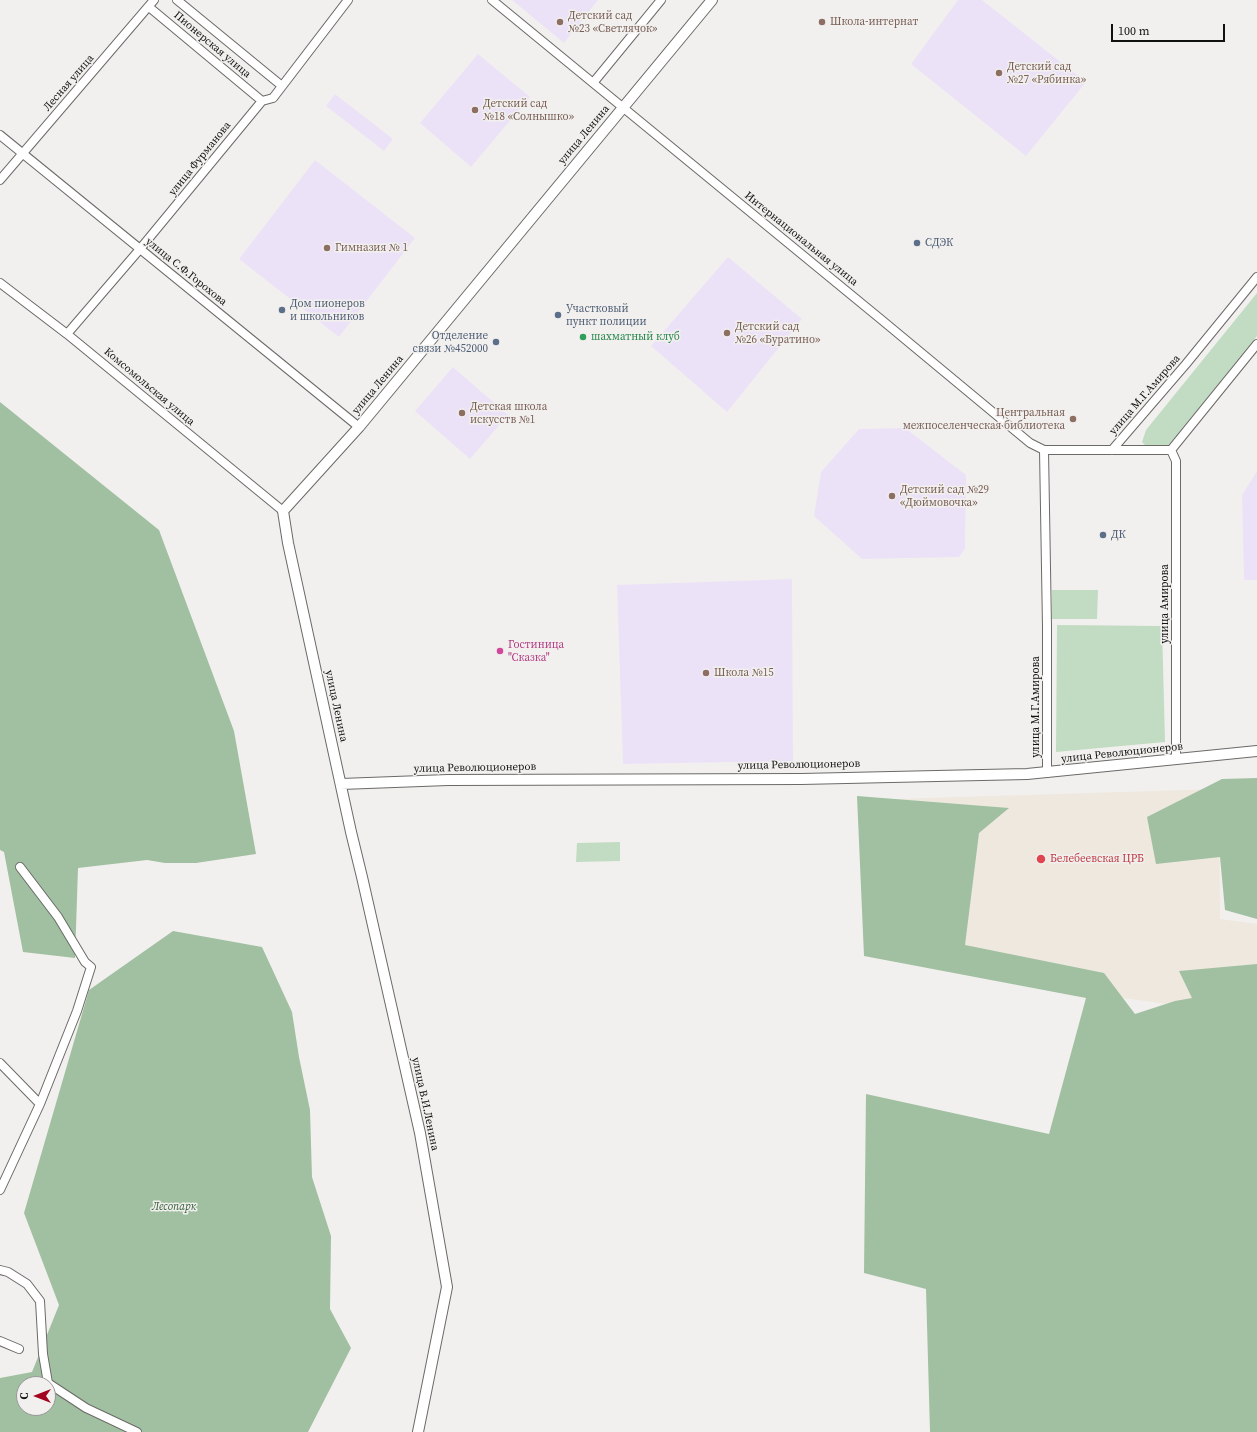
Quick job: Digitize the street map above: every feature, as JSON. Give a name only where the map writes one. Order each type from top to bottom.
[{"type":"main road","name":"улица Ленина","points":[[341,784],[288,543],[283,512],[359,427],[712,0]]},
{"type":"main road","name":"улица Революционеров","points":[[341,784],[448,780],[801,778],[1047,773],[1257,751]]},
{"type":"main road","name":"улица В.И.Ленина","points":[[341,784],[420,1133],[447,1287],[418,1432]]},
{"type":"street","name":"Лесная улица","points":[[0,180],[154,0]]},
{"type":"street","name":"Пионерская улица","points":[[177,0],[282,86]]},
{"type":"street","name":"улица Фурманова","points":[[68,334],[262,101],[273,98],[348,0]]},
{"type":"street","name":"Интернациональная улица","points":[[492,0],[883,321],[1030,444],[1044,450],[1112,450]]},
{"type":"street","points":[[593,83],[661,0]]},
{"type":"street","name":"Пионерская улица","points":[[149,7],[262,101]]},
{"type":"street","name":"улица С.Ф.Горохова","points":[[0,135],[359,427]]},
{"type":"street","name":"улица М.Г.Амирова","points":[[1112,450],[1186,364],[1257,277]]},
{"type":"street","name":"Комсомольская улица","points":[[0,283],[68,334],[283,512]]},
{"type":"street","points":[[1171,450],[1257,344]]},
{"type":"street","name":"улица М.Г.Амирова","points":[[1044,450],[1047,627],[1047,773]]},
{"type":"street","name":"улица М.Г.Амирова","points":[[1112,450],[1171,450]]},
{"type":"street","name":"улица Амирова","points":[[1171,450],[1176,461],[1176,759]]},
{"type":"street","points":[[0,1190],[40,1104],[77,1011],[91,968],[85,962],[58,917],[20,867]]},
{"type":"street","points":[[0,1063],[40,1104]]},
{"type":"street","points":[[0,1270],[8,1272],[27,1284],[40,1301],[43,1354],[48,1384],[86,1408],[137,1432]]},
{"type":"street","points":[[0,1341],[19,1348]]},
{"type":"shaded area","name":"Детский сад №23 «Светлячок»","points":[[512,0],[598,0],[564,43]]},
{"type":"shaded area","name":"Детский сад №27 «Рябинка»","points":[[958,0],[982,0],[1086,82],[1026,156],[911,64]]},
{"type":"shaded area","name":"Детский сад №18 «Солнышко»","points":[[478,54],[530,97],[471,167],[420,123]]},
{"type":"shaded area","points":[[335,94],[393,139],[384,151],[326,106]]},
{"type":"shaded area","name":"Гимназия № 1","points":[[315,160],[415,238],[339,337],[239,259]]},
{"type":"shaded area","name":"Детский сад №26 «Буратино»","points":[[728,257],[802,319],[727,412],[651,346]]},
{"type":"shaded area","name":"Детская школа искусств №1","points":[[453,367],[508,415],[470,459],[415,411]]},
{"type":"shaded area","name":"Детский сад №29 «Дюймовочка»","points":[[905,428],[966,475],[965,549],[959,557],[862,559],[814,516],[821,472],[859,429]]},
{"type":"shaded area","points":[[1257,471],[1257,580],[1244,580],[1242,495]]},
{"type":"shaded area","name":"Школа №15","points":[[792,579],[793,761],[623,764],[617,585]]},
{"type":"shaded area","name":"Белебеевская ЦРБ","points":[[1219,789],[1220,919],[1257,924],[1257,1016],[1108,996],[865,954],[861,800]]},
{"type":"green space","points":[[1257,293],[1257,336],[1166,448],[1151,451],[1142,442],[1146,430]]},
{"type":"green space","points":[[0,402],[159,530],[234,731],[256,854],[196,863],[165,863],[147,860],[78,868],[75,958],[23,952],[4,852],[0,850]]},
{"type":"green space","points":[[1052,590],[1098,590],[1097,619],[1052,619]]},
{"type":"green space","points":[[1057,625],[1162,626],[1165,742],[1056,752]]},
{"type":"green space","points":[[1257,778],[1257,919],[1225,910],[1220,857],[1156,864],[1147,817],[1222,779]]},
{"type":"green space","points":[[857,796],[1009,808],[979,833],[965,945],[1104,973],[1135,1014],[1175,1001],[1192,998],[1179,971],[1257,964],[1257,1432],[930,1432],[926,1289],[864,1273],[866,1094],[1049,1134],[1086,998],[864,956]]},
{"type":"green space","points":[[620,842],[620,861],[576,862],[577,843]]},
{"type":"green space","name":"Лесопарк","points":[[173,931],[262,947],[292,1012],[299,1057],[310,1110],[312,1177],[331,1236],[330,1309],[351,1348],[308,1432],[0,1432],[0,1378],[32,1372],[59,1305],[24,1213],[89,990]]},
{"type":"place","name":"Детский сад №23 «Светлячок»","points":[[560,22]]},
{"type":"place","name":"Школа-интернат","points":[[822,22]]},
{"type":"place","name":"Детский сад №27 «Рябинка»","points":[[999,73]]},
{"type":"place","name":"Детский сад №18 «Солнышко»","points":[[475,110]]},
{"type":"place","name":"СДЭК","points":[[917,243]]},
{"type":"place","name":"Гимназия № 1","points":[[327,248]]},
{"type":"place","name":"Дом пионеров и школьников","points":[[282,310]]},
{"type":"place","name":"Участковый пункт полиции","points":[[558,315]]},
{"type":"place","name":"Детский сад №26 «Буратино»","points":[[727,333]]},
{"type":"place","name":"шахматный клуб","points":[[583,337]]},
{"type":"place","name":"Отделение связи №452000","points":[[496,342]]},
{"type":"place","name":"Детская школа искусств №1","points":[[462,413]]},
{"type":"place","name":"Центральная межпоселенческая библиотека","points":[[1073,419]]},
{"type":"place","name":"Детский сад №29 «Дюймовочка»","points":[[892,496]]},
{"type":"place","name":"ДК","points":[[1103,535]]},
{"type":"place","name":"Гостиница \"Сказка\"","points":[[500,651]]},
{"type":"place","name":"Школа №15","points":[[706,673]]},
{"type":"place","name":"Белебеевская ЦРБ","points":[[1041,859]]}]
